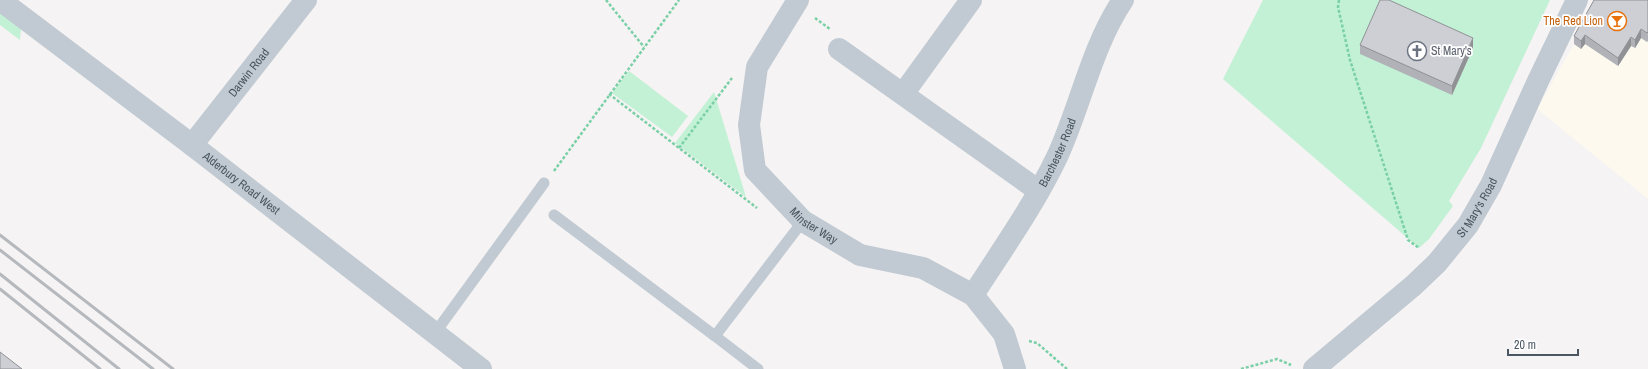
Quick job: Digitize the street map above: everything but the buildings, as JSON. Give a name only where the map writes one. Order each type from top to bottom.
[{"type":"street","name":"Alderbury Road West","points":[[0,0],[192,145],[481,369]]},
{"type":"street","name":"Darwin Road","points":[[192,145],[306,0]]},
{"type":"street","points":[[903,94],[971,0]]},
{"type":"street","name":"St Mary's Road","points":[[1304,368],[1414,285],[1437,263],[1468,225],[1491,185],[1538,81],[1577,0]]},
{"type":"street","name":"Barchester Road","points":[[974,295],[1039,190],[1057,156],[1106,28],[1119,1]]},
{"type":"street","name":"Minster Way","points":[[796,2],[757,67],[749,125],[755,170],[804,221],[860,255],[922,268],[974,295],[1004,334],[1015,369]]},
{"type":"street","points":[[839,49],[1039,190]]},
{"type":"lane","points":[[435,333],[544,183]]},
{"type":"lane","points":[[554,215],[758,369]]},
{"type":"lane","points":[[715,336],[804,221]]},
{"type":"path","points":[[606,0],[644,47]]},
{"type":"path","points":[[544,183],[679,0]]},
{"type":"path","points":[[1339,0],[1338,7],[1350,60],[1408,240],[1437,263]]},
{"type":"path","points":[[796,2],[838,34],[839,49]]},
{"type":"path","points":[[679,148],[746,60],[757,67]]},
{"type":"path","points":[[609,94],[761,211]]},
{"type":"path","points":[[1004,334],[1037,343],[1067,369]]},
{"type":"path","points":[[1241,369],[1277,359],[1304,368]]},
{"type":"shaded area","points":[[1599,0],[1648,0],[1648,199],[1537,109]]},
{"type":"green space","points":[[1263,0],[1550,0],[1481,148],[1449,201],[1453,206],[1429,239],[1419,248],[1223,79]]},
{"type":"green space","points":[[0,13],[21,29],[20,40],[0,25]]},
{"type":"green space","points":[[629,71],[688,116],[672,137],[612,93]]},
{"type":"green space","points":[[714,92],[746,197],[675,143]]},
{"type":"railway","points":[[0,235],[173,369]]},
{"type":"railway","points":[[0,250],[153,369]]},
{"type":"railway","points":[[0,274],[119,369]]},
{"type":"railway","points":[[0,289],[100,369]]},
{"type":"place","name":"The Red Lion","points":[[1617,21]]},
{"type":"place","name":"St Mary's","points":[[1417,51]]}]
